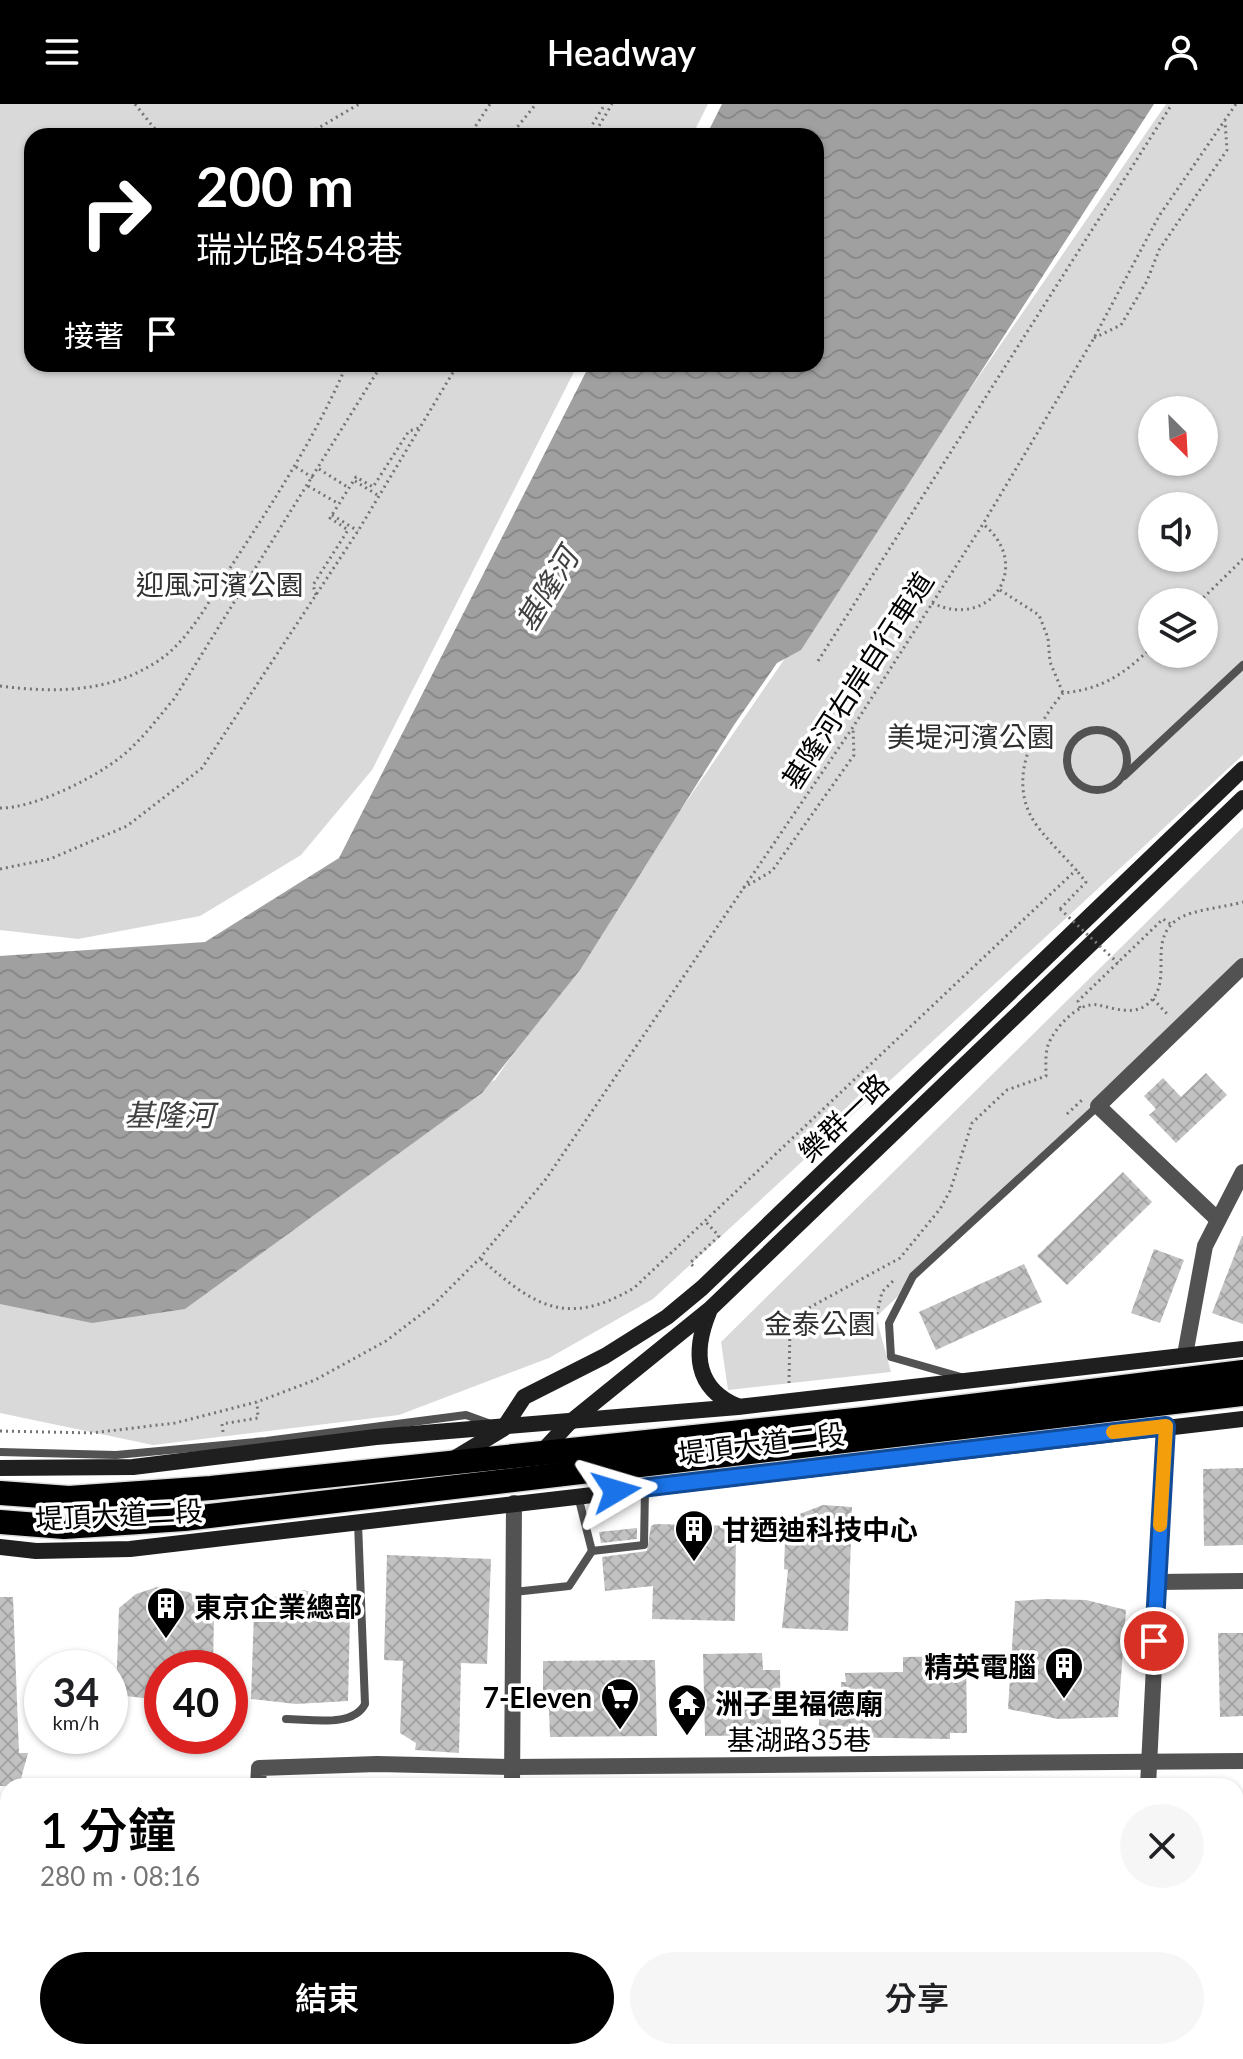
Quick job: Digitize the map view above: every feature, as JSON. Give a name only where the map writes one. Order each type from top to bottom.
[{"type":"highway","name":"堤頂大道二段","points":[[0,1493],[69,1498],[211,1488],[865,1419],[1243,1372]]},
{"type":"highway","name":"堤頂大道二段","points":[[0,1522],[64,1527],[184,1519],[368,1495],[518,1492],[1243,1394]]},
{"type":"street","name":"樂群一路","points":[[450,1461],[503,1429],[524,1397],[605,1356],[667,1317],[702,1288],[1243,769]]},
{"type":"street","name":"樂群一路","points":[[518,1492],[542,1451],[568,1424],[710,1309],[1243,798]]},
{"type":"street","points":[[1218,1220],[1098,1106],[1243,966]]},
{"type":"street","points":[[1185,1355],[1205,1246],[1241,1178]]},
{"type":"street","points":[[710,1309],[700,1333],[699,1357],[703,1374],[720,1399],[738,1407]]},
{"type":"street","name":"堤頂大道二段","points":[[0,1468],[133,1467],[376,1437],[568,1424],[738,1407],[1243,1349]]},
{"type":"street","name":"堤頂大道二段","points":[[0,1547],[36,1551],[130,1549],[358,1522],[518,1492],[578,1496],[1243,1419]]},
{"type":"street","points":[[1149,1778],[1166,1426]]},
{"type":"street","points":[[512,1778],[518,1492]]},
{"type":"street","points":[[1157,1582],[1243,1581]]},
{"type":"street","name":"基湖路35巷","points":[[258,1778],[259,1768],[377,1764],[512,1767],[1243,1761]]},
{"type":"lane","points":[[1118,782],[1127,765],[1125,746],[1119,739],[1102,730],[1084,733],[1076,738],[1067,755],[1067,765],[1075,781],[1092,790],[1102,790],[1118,782],[1243,665]]},
{"type":"lane","points":[[975,1380],[891,1357],[889,1323],[913,1276],[1098,1106]]},
{"type":"lane","points":[[0,1452],[116,1455],[266,1441],[466,1415],[503,1429]]},
{"type":"lane","points":[[592,1551],[644,1545],[645,1488]]},
{"type":"lane","points":[[514,1592],[569,1586],[592,1551],[578,1496]]},
{"type":"lane","points":[[286,1719],[351,1718],[361,1713],[365,1704],[358,1522]]},
{"type":"path","points":[[135,104],[154,128]]},
{"type":"path","points":[[318,128],[359,104]]},
{"type":"path","points":[[474,128],[490,104]]},
{"type":"path","points":[[516,128],[536,104]]},
{"type":"path","points":[[592,128],[605,104]]},
{"type":"path","points":[[598,128],[612,104]]},
{"type":"path","points":[[818,661],[1172,104]]},
{"type":"path","name":"基隆河右岸自行車道","points":[[0,1431],[92,1433],[175,1423],[257,1402],[315,1380],[386,1341],[432,1306],[480,1258],[546,1179],[853,727],[983,524],[1094,338],[1159,216],[1236,104]]},
{"type":"path","points":[[1094,338],[1121,325],[1147,281],[1159,250],[1227,150],[1225,121]]},
{"type":"path","points":[[0,686],[40,691],[84,690],[123,679],[161,659],[191,630],[296,467],[323,420],[344,372]]},
{"type":"path","points":[[0,808],[13,808],[70,787],[131,749],[174,699],[377,372]]},
{"type":"path","points":[[0,869],[50,859],[127,826],[202,768],[358,531],[453,372]]},
{"type":"path","points":[[316,597],[313,585],[348,530],[330,518],[356,477],[373,487],[409,431],[419,428]]},
{"type":"path","points":[[296,467],[313,478]]},
{"type":"path","points":[[319,469],[349,488]]},
{"type":"path","points":[[354,481],[379,496]]},
{"type":"path","points":[[308,486],[339,504]]},
{"type":"path","points":[[332,515],[358,531]]},
{"type":"path","points":[[932,603],[961,611],[976,608],[999,589],[1005,575],[1003,546],[983,524]]},
{"type":"path","points":[[1213,588],[1243,559]]},
{"type":"path","points":[[999,589],[1039,615],[1048,638],[1050,662],[1063,693]]},
{"type":"path","points":[[1118,963],[1060,909],[1086,882],[1033,820],[1023,789],[1032,738],[1038,724],[1063,693],[1104,685],[1120,677],[1138,660]]},
{"type":"path","points":[[740,890],[772,871],[854,755],[853,727]]},
{"type":"path","points":[[480,1258],[515,1290],[537,1303],[559,1310],[585,1309],[610,1302],[634,1288],[1076,870]]},
{"type":"path","points":[[789,1387],[790,1325],[803,1311],[900,1258],[940,1209],[950,1191],[972,1123],[1007,1090],[1046,1076],[1049,1043],[1080,1008],[1097,1005],[1122,1012],[1147,1005],[1153,999],[1162,977],[1161,943],[1172,925],[1192,913],[1243,902]]},
{"type":"path","points":[[1080,1008],[1078,1001],[1163,919],[1172,925]]},
{"type":"path","points":[[1153,999],[1181,1025]]},
{"type":"path","points":[[693,1266],[690,1263],[719,1236],[705,1221]]},
{"type":"path","points":[[223,1428],[222,1424],[258,1418],[257,1402]]},
{"type":"green space","name":"迎風河濱公園","points":[[0,104],[708,104],[696,128],[24,128],[24,372],[574,372],[372,770],[301,855],[200,916],[78,939],[0,930]]},
{"type":"green space","name":"美堤河濱公園","points":[[1166,104],[1243,104],[1243,755],[653,1299],[549,1358],[399,1415],[153,1445],[0,1413],[0,1291],[495,1080]]},
{"type":"green space","name":"金泰公園","points":[[1243,827],[1243,969],[876,1317],[891,1372],[728,1390],[721,1342]]},
{"type":"water","name":"基隆河","points":[[722,104],[1154,104],[801,650],[777,663],[734,725],[580,970],[482,1093],[185,1309],[92,1323],[0,1304],[0,956],[205,942],[339,858],[586,372],[824,372],[824,128],[710,128]]},
{"type":"building","points":[[1206,1073],[1227,1095],[1176,1143],[1149,1115],[1156,1109],[1144,1096],[1163,1078],[1181,1097]]},
{"type":"building","points":[[1123,1172],[1152,1202],[1067,1285],[1037,1256]]},
{"type":"building","points":[[1243,1236],[1243,1324],[1212,1313]]},
{"type":"building","points":[[1154,1249],[1184,1260],[1160,1323],[1131,1313]]},
{"type":"building","points":[[1024,1264],[1042,1302],[936,1350],[919,1312]]},
{"type":"building","points":[[1243,1468],[1243,1545],[1204,1546],[1203,1469]]},
{"type":"building","points":[[823,1505],[852,1507],[848,1631],[782,1628],[788,1570],[784,1569],[785,1540],[797,1515]]},
{"type":"building","name":"甘迺迪科技中心","points":[[651,1526],[736,1526],[735,1621],[652,1619],[653,1586],[605,1591],[602,1557],[647,1551]]},
{"type":"building","points":[[637,1528],[637,1539],[601,1543],[599,1532]]},
{"type":"building","points":[[387,1555],[491,1559],[487,1664],[461,1663],[459,1753],[415,1750],[416,1743],[400,1733],[403,1661],[384,1660]]},
{"type":"building","name":"東京企業總部","points":[[157,1587],[189,1592],[214,1612],[213,1650],[144,1650],[144,1698],[128,1696],[128,1650],[118,1650],[119,1608],[136,1594]]},
{"type":"building","points":[[303,1590],[324,1595],[350,1616],[348,1701],[296,1704],[251,1699],[254,1612],[271,1598]]},
{"type":"building","points":[[0,1597],[13,1597],[19,1753],[28,1754],[21,1778],[0,1778]]},
{"type":"building","points":[[1086,1600],[1126,1610],[1118,1717],[1058,1719],[1008,1709],[1015,1601]]},
{"type":"building","points":[[1218,1633],[1243,1633],[1243,1716],[1220,1717]]},
{"type":"building","points":[[762,1653],[763,1670],[780,1670],[781,1735],[705,1736],[703,1654]]},
{"type":"building","points":[[966,1656],[967,1733],[950,1733],[950,1739],[835,1737],[835,1749],[819,1749],[819,1709],[841,1708],[841,1682],[846,1682],[845,1673],[903,1672],[903,1657]]},
{"type":"building","points":[[655,1660],[657,1736],[550,1737],[549,1709],[543,1709],[543,1661]]},
{"type":"slow traffic","points":[[1113,1432],[1166,1426],[1160,1525]]},
{"type":"place","name":"甘迺迪科技中心","points":[[694,1563]]},
{"type":"place","name":"東京企業總部","points":[[166,1640]]},
{"type":"place","name":"精英電腦","points":[[1064,1700]]},
{"type":"place","name":"7-Eleven","points":[[620,1731]]},
{"type":"place","name":"洲子里福德廟","points":[[687,1737]]},
{"type":"route","points":[[616,1491],[1166,1426],[1154,1641]]}]
